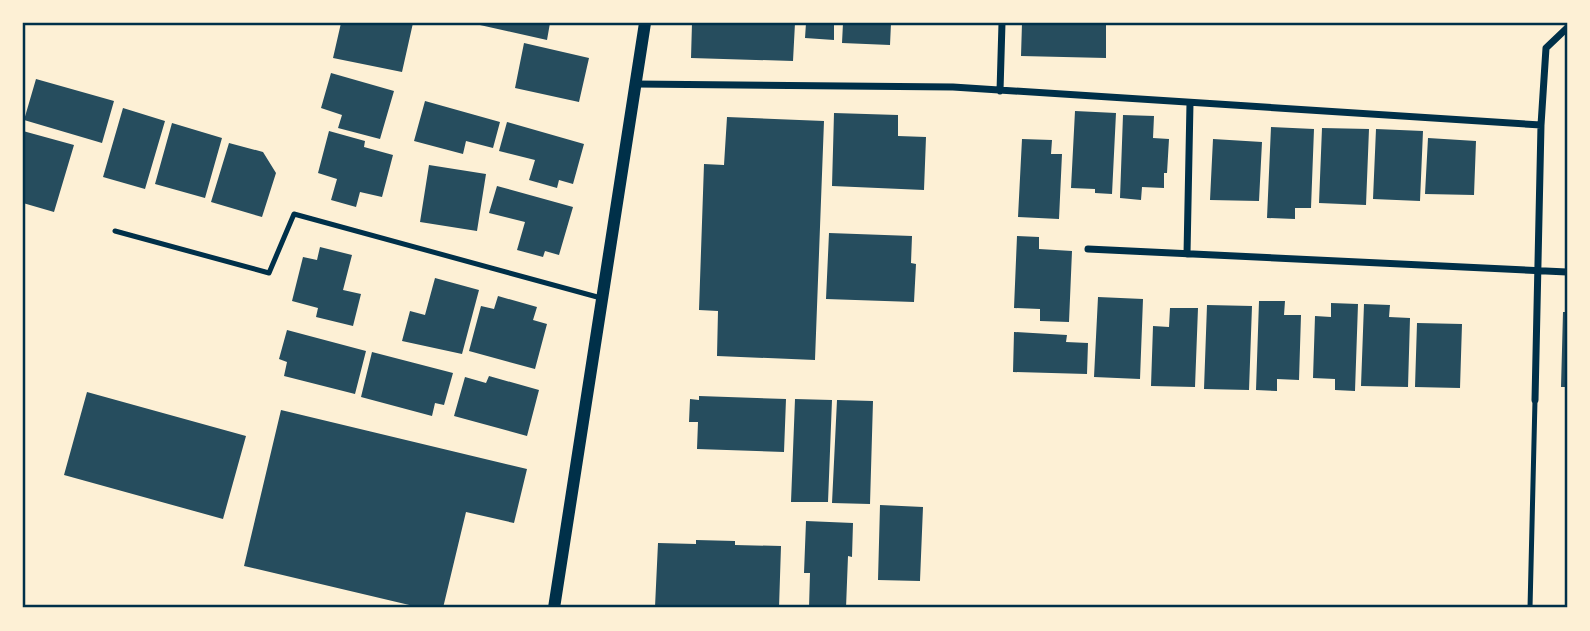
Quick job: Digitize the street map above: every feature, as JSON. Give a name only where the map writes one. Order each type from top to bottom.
[{"type":"street","points":[[554,608],[645,23]]},
{"type":"street","points":[[1000,91],[1002,23]]},
{"type":"street","points":[[1535,400],[1541,125],[1546,48],[1567,28]]},
{"type":"street","points":[[636,84],[953,87],[1541,125]]},
{"type":"street","points":[[1187,254],[1190,103]]},
{"type":"street","points":[[1088,249],[1567,272]]},
{"type":"lane","points":[[116,231],[269,273],[294,214],[602,298]]},
{"type":"lane","points":[[1530,608],[1535,400]]},
{"type":"building","points":[[341,23],[413,23],[402,72],[333,58]]},
{"type":"building","points":[[471,23],[550,23],[547,40]]},
{"type":"building","points":[[692,23],[795,23],[793,61],[691,58]]},
{"type":"building","points":[[806,23],[834,23],[834,40],[805,38]]},
{"type":"building","points":[[843,23],[891,23],[890,45],[842,43]]},
{"type":"building","points":[[1022,23],[1106,23],[1106,58],[1021,56]]},
{"type":"building","points":[[524,43],[589,58],[579,102],[515,88]]},
{"type":"building","points":[[331,73],[394,91],[380,139],[338,128],[342,115],[321,108]]},
{"type":"building","points":[[36,79],[114,101],[102,143],[24,120]]},
{"type":"building","points":[[425,101],[500,122],[493,148],[466,141],[463,154],[414,141]]},
{"type":"building","points":[[123,108],[165,121],[145,189],[103,177]]},
{"type":"building","points":[[1075,111],[1116,113],[1112,194],[1095,193],[1095,189],[1071,188]]},
{"type":"building","points":[[834,113],[898,115],[898,136],[926,137],[924,190],[832,186]]},
{"type":"building","points":[[1123,115],[1154,116],[1153,138],[1169,139],[1164,188],[1142,187],[1141,200],[1120,198]]},
{"type":"building","points":[[727,117],[824,121],[815,360],[717,356],[718,311],[699,310],[704,164],[724,165]]},
{"type":"building","points":[[507,122],[584,144],[573,184],[559,180],[557,188],[529,180],[535,160],[499,151]]},
{"type":"building","points":[[172,123],[222,138],[205,198],[155,184]]},
{"type":"building","points":[[1271,127],[1314,129],[1311,208],[1295,208],[1295,219],[1267,218]]},
{"type":"building","points":[[1322,128],[1369,129],[1366,205],[1319,203]]},
{"type":"building","points":[[1376,129],[1423,131],[1420,201],[1373,199]]},
{"type":"building","points":[[23,131],[74,145],[54,212],[23,203]]},
{"type":"building","points":[[329,131],[365,141],[364,147],[393,155],[382,197],[360,192],[356,207],[331,200],[337,179],[318,173]]},
{"type":"building","points":[[1428,138],[1476,141],[1474,195],[1425,194]]},
{"type":"building","points":[[1022,139],[1052,140],[1051,154],[1062,154],[1059,219],[1018,217]]},
{"type":"building","points":[[1213,139],[1262,142],[1259,201],[1210,200]]},
{"type":"building","points":[[229,143],[263,152],[276,173],[262,217],[211,202]]},
{"type":"building","points":[[429,165],[486,174],[477,231],[420,222]]},
{"type":"building","points":[[497,186],[573,207],[559,255],[545,251],[543,257],[517,250],[525,222],[489,213]]},
{"type":"building","points":[[829,233],[912,236],[911,263],[916,264],[914,302],[826,299]]},
{"type":"building","points":[[1017,236],[1039,237],[1039,249],[1072,251],[1069,322],[1040,321],[1040,309],[1014,308]]},
{"type":"building","points":[[320,247],[352,255],[343,290],[361,294],[353,326],[316,317],[318,308],[292,301],[303,257],[317,260]]},
{"type":"building","points":[[435,278],[479,290],[462,354],[402,341],[410,311],[425,315]]},
{"type":"building","points":[[498,296],[537,307],[533,320],[547,324],[535,369],[469,351],[481,306],[494,309]]},
{"type":"building","points":[[1098,297],[1143,299],[1140,379],[1094,377]]},
{"type":"building","points":[[1259,301],[1285,301],[1284,315],[1301,315],[1299,380],[1277,379],[1277,391],[1256,390]]},
{"type":"building","points":[[1331,303],[1358,304],[1355,391],[1335,390],[1335,379],[1313,378],[1315,316],[1331,317]]},
{"type":"building","points":[[1364,304],[1390,305],[1389,317],[1410,318],[1408,387],[1361,386]]},
{"type":"building","points":[[1207,305],[1252,306],[1249,390],[1204,389]]},
{"type":"building","points":[[1170,308],[1198,308],[1195,387],[1151,386],[1153,326],[1169,327]]},
{"type":"building","points":[[1563,312],[1567,312],[1567,387],[1561,387]]},
{"type":"building","points":[[1417,323],[1462,324],[1460,388],[1415,387]]},
{"type":"building","points":[[287,330],[366,351],[355,394],[284,376],[287,362],[279,359]]},
{"type":"building","points":[[1014,332],[1067,335],[1066,342],[1088,343],[1087,374],[1013,372]]},
{"type":"building","points":[[372,352],[453,373],[444,405],[435,403],[432,416],[361,397]]},
{"type":"building","points":[[489,376],[539,390],[527,436],[454,416],[465,377],[486,383]]},
{"type":"building","points":[[87,392],[246,436],[223,519],[64,475]]},
{"type":"building","points":[[699,396],[786,399],[784,452],[697,449],[698,422],[689,422],[690,399],[699,400]]},
{"type":"building","points":[[795,399],[832,400],[828,502],[791,502]]},
{"type":"building","points":[[837,400],[873,401],[870,504],[832,503]]},
{"type":"building","points":[[281,410],[527,469],[514,523],[466,512],[443,608],[422,608],[244,566]]},
{"type":"building","points":[[880,505],[923,507],[920,581],[878,580]]},
{"type":"building","points":[[806,521],[853,523],[852,557],[848,556],[846,608],[809,608],[810,573],[804,573]]},
{"type":"building","points":[[696,540],[735,541],[735,545],[781,546],[779,608],[655,607],[658,543],[696,544]]}]
